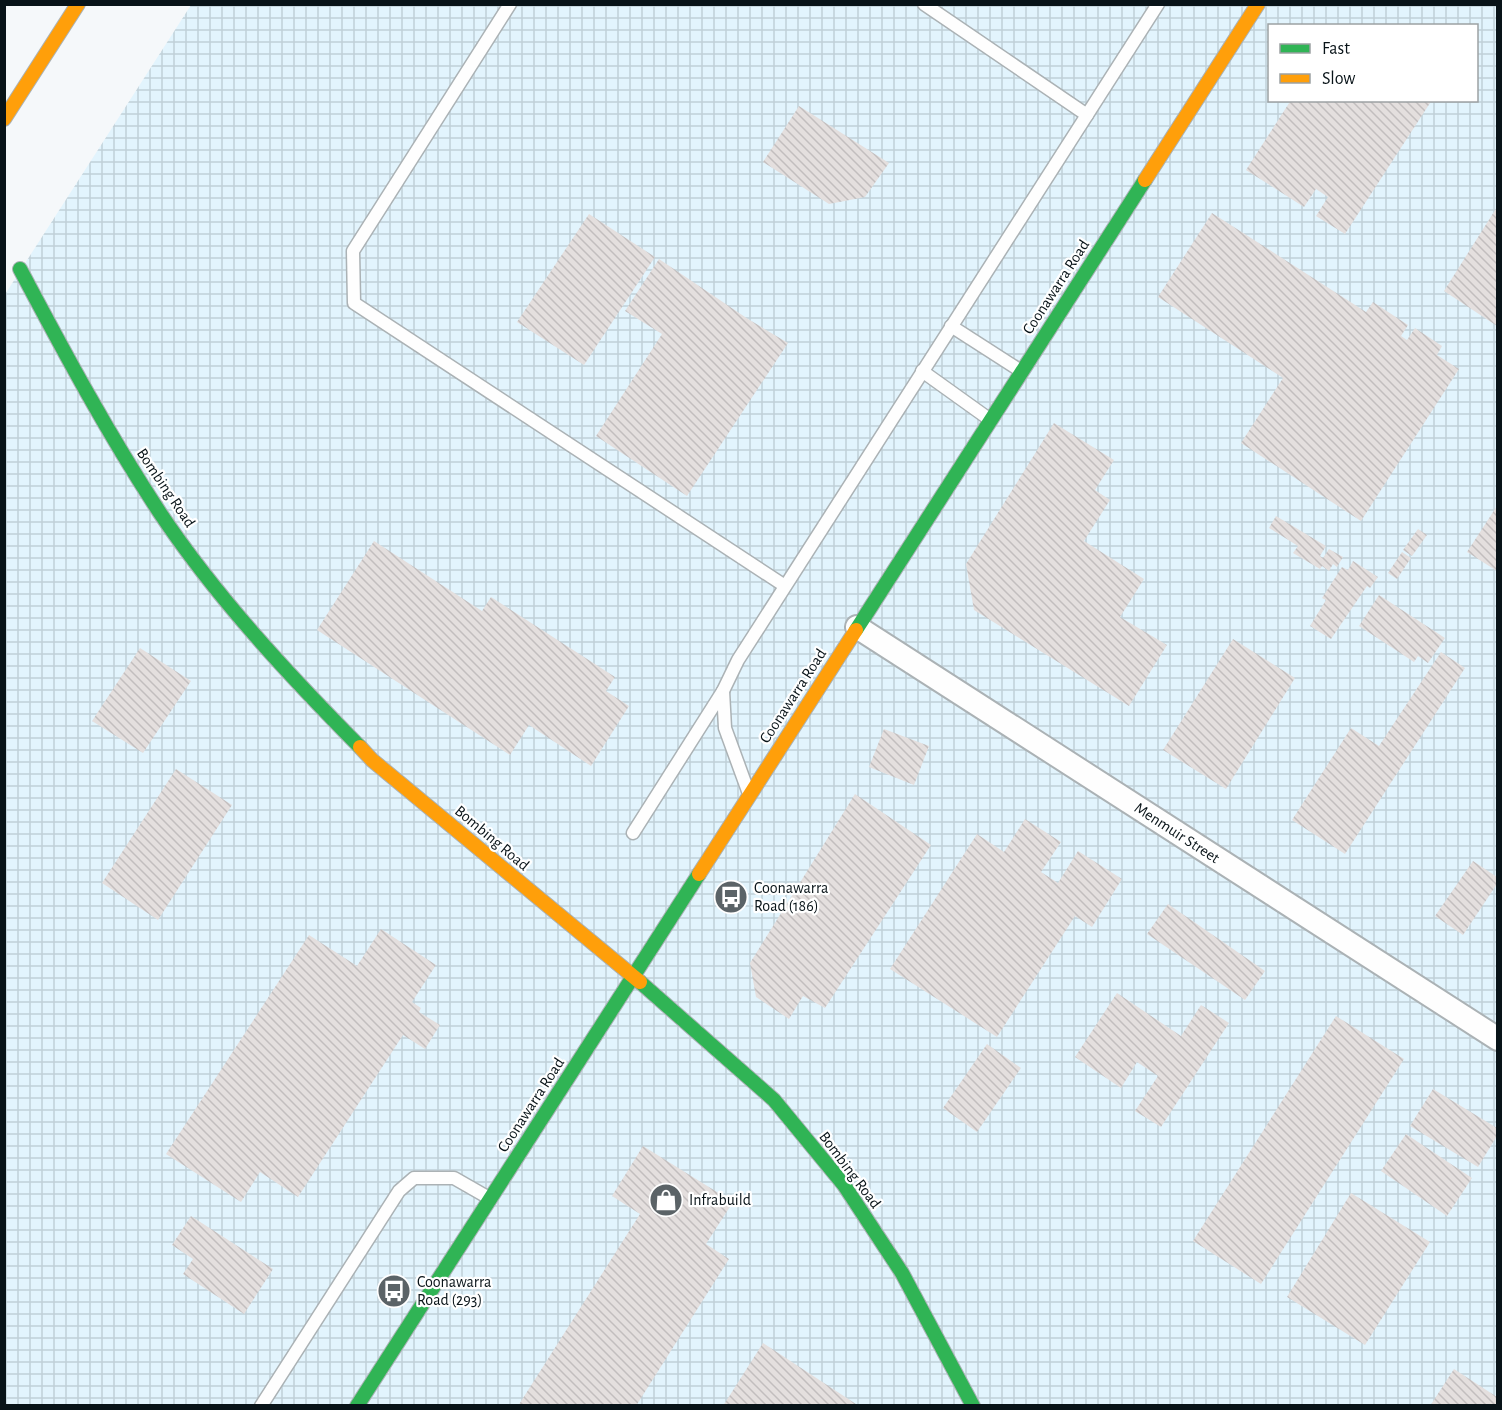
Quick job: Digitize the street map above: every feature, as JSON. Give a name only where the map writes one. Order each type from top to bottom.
[{"type":"street","points":[[4,119],[78,4]]},
{"type":"street","name":"Coonawarra Road","points":[[357,1406],[1258,4]]},
{"type":"street","name":"Bombing Road","points":[[20,269],[94,407],[161,514],[235,611],[303,689],[372,760],[634,977],[774,1100],[844,1185],[902,1273],[973,1406]]},
{"type":"street","name":"Menmuir Street","points":[[857,627],[1497,1039]]},
{"type":"lane","points":[[510,4],[353,251],[354,303],[785,586]]},
{"type":"lane","points":[[924,4],[1087,115]]},
{"type":"lane","points":[[633,834],[723,691],[738,660],[1158,4]]},
{"type":"lane","points":[[951,326],[1022,371]]},
{"type":"lane","points":[[922,371],[990,420]]},
{"type":"lane","points":[[723,691],[725,728],[750,795]]},
{"type":"lane","points":[[261,1406],[399,1191],[414,1178],[454,1178],[490,1198]]},
{"type":"shaded area","points":[[191,5],[1497,5],[1497,1405],[5,1405],[4,296]]},
{"type":"building","points":[[1290,102],[1431,102],[1345,234],[1316,216],[1328,197],[1316,189],[1304,207],[1246,170]]},
{"type":"building","points":[[799,106],[889,163],[865,197],[829,204],[763,162]]},
{"type":"building","points":[[1497,207],[1497,326],[1444,291]]},
{"type":"building","points":[[1212,213],[1366,312],[1373,302],[1408,325],[1401,336],[1407,340],[1415,328],[1442,346],[1437,355],[1459,369],[1361,521],[1241,443],[1283,378],[1158,297]]},
{"type":"building","points":[[589,214],[655,257],[584,365],[517,322]]},
{"type":"building","points":[[659,259],[788,343],[687,496],[596,436],[662,334],[625,311]]},
{"type":"building","points":[[1054,423],[1114,460],[1095,490],[1110,500],[1084,541],[1144,579],[1120,617],[1167,645],[1129,706],[974,610],[966,564]]},
{"type":"building","points":[[1497,506],[1497,571],[1467,552]]},
{"type":"building","points":[[1276,516],[1326,546],[1320,556],[1323,558],[1329,549],[1343,557],[1337,567],[1333,564],[1329,571],[1322,566],[1320,569],[1293,553],[1298,546],[1269,528]]},
{"type":"building","points":[[1418,529],[1427,535],[1412,556],[1403,550]]},
{"type":"building","points":[[374,541],[482,611],[491,597],[615,677],[606,691],[629,706],[591,766],[529,725],[510,755],[317,630]]},
{"type":"building","points":[[1402,552],[1411,558],[1397,579],[1388,573]]},
{"type":"building","points":[[1353,561],[1378,577],[1370,588],[1367,586],[1331,639],[1310,626],[1326,600],[1322,598],[1342,567],[1348,570]]},
{"type":"building","points":[[1379,595],[1445,638],[1428,663],[1418,656],[1414,662],[1359,626]]},
{"type":"building","points":[[1233,639],[1295,678],[1226,789],[1163,750]]},
{"type":"building","points":[[140,648],[191,681],[143,753],[92,721]]},
{"type":"building","points":[[1441,652],[1465,668],[1345,854],[1292,820],[1351,728],[1379,746]]},
{"type":"building","points":[[884,729],[929,746],[914,785],[869,767]]},
{"type":"building","points":[[176,769],[232,805],[158,920],[102,883]]},
{"type":"building","points":[[855,794],[931,845],[825,1008],[803,996],[789,1019],[756,997],[750,963]]},
{"type":"building","points":[[1025,819],[1061,842],[1041,872],[1058,883],[1078,851],[1122,879],[1092,927],[1075,916],[997,1037],[890,969],[977,834],[1004,852]]},
{"type":"building","points":[[1473,861],[1497,877],[1497,884],[1463,935],[1435,916]]},
{"type":"building","points":[[1168,904],[1265,971],[1245,1000],[1147,934]]},
{"type":"building","points":[[381,929],[436,965],[412,1002],[421,1008],[419,1012],[440,1025],[425,1049],[403,1035],[298,1197],[260,1172],[241,1202],[166,1154],[309,935],[357,966]]},
{"type":"building","points":[[1117,993],[1181,1036],[1201,1005],[1229,1023],[1161,1127],[1135,1111],[1158,1076],[1137,1062],[1121,1088],[1075,1057]]},
{"type":"building","points":[[1336,1016],[1404,1059],[1261,1284],[1193,1241]]},
{"type":"building","points":[[987,1044],[1021,1068],[977,1132],[943,1108]]},
{"type":"building","points":[[1433,1089],[1497,1128],[1497,1136],[1478,1167],[1410,1126]]},
{"type":"building","points":[[1406,1134],[1472,1178],[1447,1216],[1381,1171]]},
{"type":"building","points":[[643,1146],[733,1202],[706,1244],[729,1259],[636,1406],[518,1406],[640,1214],[612,1196]]},
{"type":"building","points":[[1351,1193],[1430,1242],[1365,1345],[1287,1297]]},
{"type":"building","points":[[191,1216],[273,1269],[244,1314],[183,1274],[193,1259],[172,1245]]},
{"type":"building","points":[[763,1343],[859,1406],[723,1406]]},
{"type":"building","points":[[1454,1369],[1497,1397],[1497,1406],[1430,1406]]},
{"type":"traffic: fast","points":[[856,630],[1145,180]]},
{"type":"traffic: fast","points":[[20,269],[104,423],[182,544],[254,634],[360,747]]},
{"type":"traffic: fast","points":[[357,1406],[699,874]]},
{"type":"traffic: fast","points":[[640,982],[774,1100],[844,1185],[902,1273],[973,1406]]},
{"type":"traffic: slow","points":[[4,119],[78,4]]},
{"type":"traffic: slow","points":[[1145,180],[1258,4]]},
{"type":"traffic: slow","points":[[699,874],[856,630]]},
{"type":"traffic: slow","points":[[360,747],[372,760],[640,982]]},
{"type":"place","name":"Coonawarra Road (186)","points":[[731,897]]},
{"type":"place","name":"Infrabuild","points":[[666,1200]]},
{"type":"place","name":"Coonawarra Road (293)","points":[[394,1291]]}]
